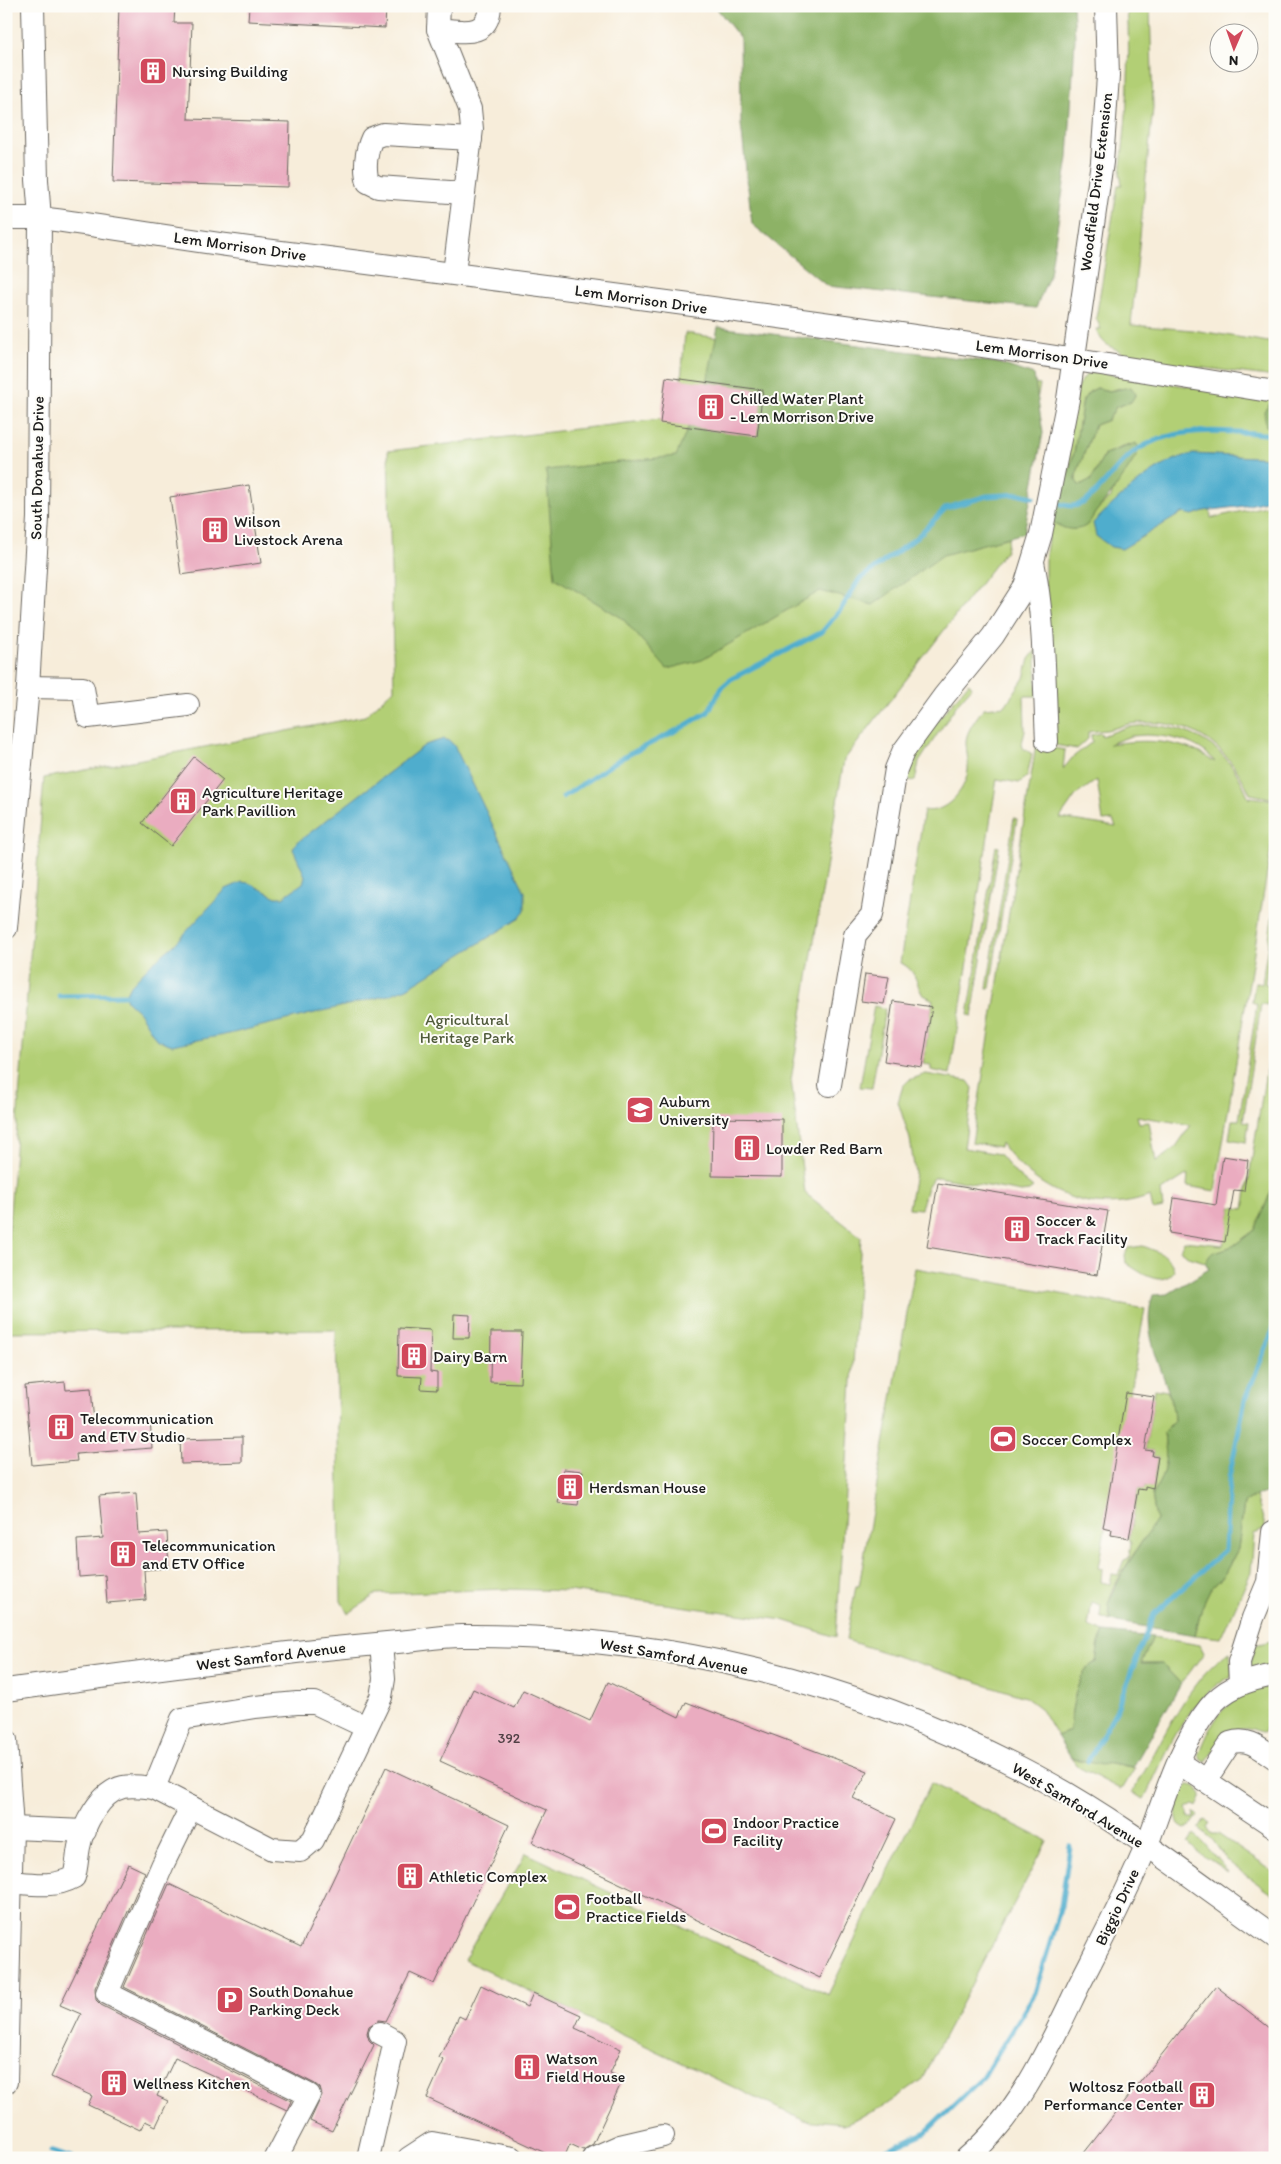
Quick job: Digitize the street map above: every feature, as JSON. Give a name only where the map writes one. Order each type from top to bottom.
[{"type":"street","name":"South Donahue Drive","points":[[6,928],[28,687],[38,518],[40,218],[37,180],[33,6]]},
{"type":"street","points":[[439,6],[438,29],[470,109],[472,129],[454,273]]},
{"type":"street","points":[[438,29],[472,31],[478,29],[484,26],[489,16],[490,6]]},
{"type":"street","name":"Woodfield Drive Extension","points":[[830,1085],[855,935],[872,915],[896,769],[903,752],[944,696],[993,636],[1025,586],[1041,534],[1068,399],[1102,162],[1108,76],[1106,6]]},
{"type":"street","points":[[464,193],[378,187],[368,182],[366,174],[368,147],[372,138],[383,134],[471,139]]},
{"type":"street","name":"Lem Morrison Drive","points":[[6,218],[40,218],[253,248],[454,273],[1073,358],[1275,392]]},
{"type":"street","points":[[1032,561],[1039,590],[1042,625],[1047,741]]},
{"type":"street","points":[[28,687],[83,688],[88,717],[188,704]]},
{"type":"street","points":[[1240,1684],[1239,1662],[1253,1618],[1268,1582],[1273,1532],[1275,1531]]},
{"type":"street","name":"West Samford Avenue","points":[[6,1690],[205,1663],[458,1636],[582,1640],[710,1659],[826,1688],[953,1736],[1035,1776],[1146,1845],[1275,1937]]},
{"type":"street","points":[[11,1882],[41,1885],[63,1883],[74,1877],[79,1846],[84,1832],[99,1805],[111,1792],[122,1787],[139,1786],[154,1788],[272,1849],[300,1851],[313,1840],[381,1696],[384,1679],[382,1644]]},
{"type":"street","name":"Biggio Drive","points":[[967,2158],[982,2145],[1022,2095],[1053,2041],[1146,1845],[1186,1745],[1209,1707],[1233,1687],[1252,1679],[1275,1675]]},
{"type":"street","points":[[154,1788],[182,1718],[289,1704],[315,1703],[366,1727]]},
{"type":"street","points":[[6,1740],[12,1828],[6,2082]]},
{"type":"street","points":[[1205,1781],[1230,1743],[1240,1740],[1250,1742],[1275,1758]]},
{"type":"street","points":[[1179,1764],[1275,1827]]},
{"type":"street","points":[[191,1807],[163,1864],[107,1993],[309,2095],[276,2158]]},
{"type":"street","points":[[12,1828],[84,1832]]},
{"type":"street","points":[[368,2158],[394,2041],[380,2033]]},
{"type":"street","points":[[593,2158],[620,2146],[663,2136]]},
{"type":"street","points":[[409,2158],[432,2144],[513,2158]]},
{"type":"green space","points":[[715,6],[1073,6],[1075,38],[1068,158],[1050,274],[1036,308],[827,286],[752,224],[741,124],[740,38]]},
{"type":"green space","points":[[1127,6],[1150,6],[1153,108],[1131,325],[1193,330],[1275,343],[1275,377],[1127,358],[1119,351],[1107,345],[1096,329],[1101,329],[1096,318],[1118,185],[1122,185],[1120,174],[1128,69]]},
{"type":"green space","points":[[718,327],[998,363],[1034,375],[1043,433],[1024,533],[943,555],[873,605],[820,591],[702,660],[667,669],[622,618],[555,578],[546,470],[676,456],[707,383]]},
{"type":"green space","name":"Agricultural Heritage Park","points":[[685,333],[1040,385],[1006,550],[844,760],[791,1080],[805,1193],[861,1237],[836,1637],[783,1620],[569,1591],[505,1589],[376,1594],[348,1614],[341,1601],[336,1330],[6,1332],[6,1265],[44,778],[365,716],[394,689],[388,451],[678,417]]},
{"type":"green space","points":[[1098,372],[1273,400],[1266,426],[1275,429],[1275,458],[1207,455],[1211,518],[1275,504],[1275,696],[1271,697],[1275,722],[1275,741],[1270,742],[1273,762],[1275,762],[1275,799],[1250,794],[1230,760],[1217,747],[1187,729],[1169,724],[1129,724],[1088,732],[1088,739],[1077,749],[1055,745],[1045,581],[1045,560],[1051,519],[1087,525],[1097,510],[1111,497],[1130,444],[1105,454],[1091,480],[1080,486],[1076,481],[1076,475],[1095,425],[1108,420],[1116,407],[1131,402],[1120,388],[1109,391],[1097,388],[1089,392],[1083,400],[1074,453],[1066,480],[1058,495],[1078,385],[1087,374]]},
{"type":"green space","points":[[1131,387],[1136,394],[1131,402],[1116,407],[1108,420],[1095,425],[1076,475],[1076,481],[1080,486],[1091,480],[1105,454],[1136,443],[1139,449],[1137,455],[1119,483],[1087,525],[1078,529],[1068,529],[1058,525],[1051,519],[1074,453],[1083,400],[1089,392],[1097,388],[1109,391]]},
{"type":"green space","points":[[1275,400],[1275,429],[1266,426],[1264,411]]},
{"type":"green space","points":[[1036,650],[1037,696],[1024,696],[1025,731],[1022,743],[1023,748],[1032,754],[1027,777],[1019,783],[997,779],[950,1074],[931,1070],[931,1065],[923,1064],[933,1000],[922,994],[912,972],[900,963],[924,810],[932,811],[939,809],[947,805],[959,793],[968,770],[966,738],[970,729],[984,708],[1005,706],[1024,678],[1029,659]]},
{"type":"green space","points":[[969,683],[972,687],[958,703],[919,762],[915,781],[904,779],[914,753],[922,740]]},
{"type":"green space","points":[[1149,725],[1167,727],[1198,737],[1223,756],[1233,768],[1242,782],[1249,799],[1250,797],[1275,800],[1275,824],[1215,1191],[1187,1186],[1188,1174],[1161,1191],[1163,1208],[1153,1210],[1150,1196],[1129,1202],[1107,1204],[1087,1202],[1066,1196],[1030,1175],[1001,1143],[1000,1147],[972,1143],[1036,745],[1065,750],[1063,769],[1073,757],[1092,742],[1091,735],[1101,733],[1102,736],[1127,727]],"holes":[[[1146,735],[1174,738],[1192,744],[1201,749],[1215,762],[1198,752],[1165,743],[1143,741],[1109,744],[1131,736]],[[1097,780],[1103,821],[1113,820],[1116,827],[1060,818],[1076,795]],[[1137,1116],[1191,1125],[1175,1148],[1156,1162],[1149,1122],[1139,1123]]]},
{"type":"green space","points":[[1014,818],[1017,819],[990,988],[987,988]]},
{"type":"green space","points":[[996,846],[999,847],[972,1016],[968,1015]]},
{"type":"green space","points":[[1275,899],[1275,923],[1265,984],[1272,985],[1268,1005],[1261,1004],[1243,1121],[1249,1122],[1246,1142],[1229,1139],[1232,1120],[1239,1120],[1257,1004],[1252,1002],[1255,982],[1262,983]]},
{"type":"green space","points":[[874,1006],[885,1009],[872,1088],[860,1087]]},
{"type":"green space","points":[[1275,1015],[1275,1182],[1255,1230],[1233,1246],[1212,1253],[1205,1262],[1189,1257],[1180,1250],[1184,1241],[1223,1245],[1231,1207],[1244,1209]]},
{"type":"green space","points":[[926,1074],[968,1081],[973,1088],[964,1148],[999,1154],[1017,1175],[1033,1188],[1029,1191],[1021,1192],[938,1177],[933,1178],[927,1187],[921,1209],[909,1208],[915,1173],[910,1139],[898,1102],[903,1086],[909,1080]]},
{"type":"green space","points":[[1275,1182],[1275,1490],[1256,1496],[1244,1503],[1238,1549],[1225,1573],[1211,1588],[1202,1607],[1195,1635],[1111,1621],[1108,1604],[1127,1565],[1156,1520],[1152,1494],[1161,1479],[1165,1465],[1164,1433],[1174,1420],[1172,1405],[1157,1359],[1150,1328],[1153,1295],[1168,1294],[1209,1269],[1205,1262],[1212,1253],[1233,1246],[1255,1230]]},
{"type":"green space","points":[[1143,1246],[1167,1258],[1174,1271],[1163,1279],[1157,1279],[1144,1274],[1126,1263],[1125,1255],[1128,1248]]},
{"type":"green space","name":"Soccer Complex","points":[[915,1268],[1145,1309],[1098,1568],[1102,1569],[1101,1582],[1110,1584],[1112,1574],[1118,1575],[1124,1560],[1129,1558],[1131,1543],[1129,1538],[1138,1489],[1144,1490],[1145,1486],[1153,1487],[1158,1457],[1152,1456],[1153,1451],[1145,1450],[1155,1389],[1167,1391],[1173,1402],[1174,1420],[1164,1433],[1165,1465],[1161,1479],[1152,1494],[1156,1520],[1128,1562],[1115,1586],[1109,1607],[1111,1621],[1100,1617],[1101,1605],[1092,1602],[1088,1626],[1104,1632],[1099,1643],[1096,1662],[1089,1667],[1079,1683],[1073,1703],[1070,1731],[1057,1736],[1041,1709],[1025,1697],[846,1640],[856,1586],[859,1586]]},
{"type":"green space","points":[[1256,1496],[1266,1529],[1254,1534],[1251,1572],[1223,1635],[1220,1638],[1195,1635],[1202,1607],[1211,1588],[1225,1573],[1238,1549],[1244,1503]]},
{"type":"green space","points":[[1104,1632],[1153,1637],[1141,1664],[1162,1664],[1181,1684],[1133,1767],[1111,1763],[1101,1765],[1071,1758],[1057,1736],[1070,1731],[1073,1703],[1079,1683],[1089,1667],[1096,1662],[1099,1643]]},
{"type":"green space","points":[[1153,1637],[1200,1645],[1204,1653],[1181,1684],[1162,1664],[1141,1664]]},
{"type":"green space","points":[[1275,1640],[1275,1666],[1252,1669],[1249,1665],[1255,1645]]},
{"type":"green space","points":[[1230,1652],[1232,1676],[1215,1687],[1189,1714],[1169,1746],[1144,1799],[1132,1793],[1187,1697],[1214,1664]]},
{"type":"green space","points":[[1275,1686],[1275,1716],[1264,1732],[1247,1728],[1238,1729],[1222,1741],[1205,1762],[1201,1760],[1199,1755],[1205,1741],[1225,1707],[1246,1693]]},
{"type":"green space","points":[[1071,1758],[1135,1768],[1123,1788],[1120,1789],[1078,1767]]},
{"type":"green space","name":"Football Practice Fields","points":[[931,1783],[1047,1841],[921,2080],[883,2107],[844,2124],[803,2120],[464,1960],[526,1853],[828,1995]]},
{"type":"green space","points":[[1188,1785],[1197,1788],[1202,1795],[1197,1806],[1193,1805],[1186,1809],[1190,1818],[1195,1818],[1194,1812],[1198,1816],[1190,1827],[1185,1829],[1180,1826],[1178,1821],[1177,1804],[1181,1793]]},
{"type":"green space","points":[[1204,1820],[1210,1823],[1207,1827],[1212,1834],[1218,1834],[1275,1873],[1275,1896],[1226,1859],[1212,1839],[1199,1828]]},
{"type":"green space","points":[[1194,1834],[1228,1872],[1195,1850],[1188,1843]]},
{"type":"water","points":[[1193,454],[1275,458],[1275,499],[1244,506],[1204,511],[1193,515],[1182,513],[1122,549],[1111,547],[1096,536],[1093,523],[1139,481],[1166,464]]},
{"type":"water","points":[[444,739],[450,741],[455,747],[525,892],[525,910],[520,918],[407,988],[389,995],[229,1034],[172,1045],[156,1039],[139,1012],[127,1001],[125,995],[129,987],[151,964],[174,945],[226,889],[242,882],[249,883],[276,897],[283,897],[303,883],[305,876],[293,849],[295,844],[425,745]]},
{"type":"building","name":"Nursing Building","points":[[119,6],[175,6],[174,23],[192,23],[188,119],[290,122],[288,187],[113,182]]},
{"type":"building","points":[[249,6],[386,6],[385,28],[248,21]]},
{"type":"building","name":"Chilled Water Plant - Lem Morrison Drive","points":[[666,377],[763,390],[757,436],[660,423]]},
{"type":"building","name":"Wilson Livestock Arena","points":[[249,485],[261,563],[181,575],[170,497]]},
{"type":"building","name":"Agriculture Heritage Park Pavillion","points":[[194,757],[223,780],[171,846],[142,823]]},
{"type":"building","points":[[865,974],[889,977],[884,1004],[861,1001]]},
{"type":"building","points":[[893,1001],[932,1007],[922,1067],[884,1061]]},
{"type":"building","name":"Lowder Red Barn","points":[[713,1118],[782,1119],[782,1177],[712,1176]]},
{"type":"building","points":[[1223,1156],[1248,1160],[1244,1191],[1234,1190],[1225,1242],[1169,1233],[1174,1198],[1216,1205]]},
{"type":"building","name":"Soccer & Track Facility","points":[[938,1183],[1108,1211],[1097,1275],[927,1247]]},
{"type":"building","points":[[454,1314],[470,1315],[469,1338],[453,1338]]},
{"type":"building","points":[[399,1328],[431,1330],[430,1372],[437,1373],[437,1390],[421,1389],[422,1377],[398,1376]]},
{"type":"building","points":[[491,1332],[522,1332],[520,1383],[490,1382]]},
{"type":"building","name":"Telecommunication and ETV Studio","points":[[65,1382],[66,1390],[91,1388],[94,1423],[150,1419],[152,1448],[76,1454],[77,1461],[32,1465],[25,1386]]},
{"type":"building","points":[[1126,1393],[1154,1397],[1145,1450],[1153,1451],[1152,1456],[1158,1457],[1153,1488],[1145,1486],[1145,1490],[1138,1489],[1129,1538],[1111,1535],[1112,1530],[1103,1528]]},
{"type":"building","points":[[242,1437],[242,1462],[181,1464],[180,1439]]},
{"type":"building","name":"Herdsman House","points":[[563,1469],[583,1471],[578,1505],[558,1503]]},
{"type":"building","name":"Telecommunication and ETV Office","points":[[136,1493],[139,1534],[167,1532],[169,1568],[144,1570],[146,1600],[107,1603],[105,1575],[79,1577],[77,1540],[103,1538],[99,1496]]},
{"type":"building","name":"Indoor Practice Facility","points":[[608,1682],[679,1717],[686,1702],[868,1771],[853,1798],[896,1819],[820,1978],[532,1842],[547,1810],[440,1761],[473,1689],[514,1708],[523,1690],[590,1721]]},
{"type":"building","points":[[386,1767],[509,1825],[434,1984],[410,1973],[386,2021],[379,2020],[369,2026],[367,2033],[369,2040],[374,2045],[332,2131],[310,2121],[322,2095],[320,2088],[315,2084],[124,1987],[169,1884],[301,1947]]},
{"type":"building","points":[[128,1864],[145,1872],[95,1988],[96,2000],[101,2005],[291,2101],[287,2110],[175,2058],[157,2096],[168,2101],[156,2126],[145,2121],[140,2130],[88,2105],[92,2096],[51,2077],[81,2014],[60,2005]]},
{"type":"building","name":"Watson Field House","points":[[481,1985],[527,2007],[533,1993],[581,2015],[575,2028],[621,2049],[610,2073],[623,2079],[593,2144],[583,2150],[570,2144],[564,2158],[556,2158],[427,2098],[444,2060],[439,2058],[459,2016],[465,2019]]},
{"type":"building","name":"Woltosz Football Performance Center","points":[[1216,1986],[1275,2032],[1275,2158],[1080,2158]]},
{"type":"waterway","points":[[1061,504],[1072,506],[1088,500],[1121,463],[1134,452],[1166,437],[1184,433],[1220,431],[1275,435]]},
{"type":"waterway","points":[[563,797],[620,759],[708,712],[722,687],[731,679],[822,632],[841,609],[859,580],[917,537],[946,508],[987,496],[1020,494],[1033,497]]},
{"type":"waterway","points":[[59,996],[125,995]]},
{"type":"waterway","points":[[1088,1761],[1116,1711],[1154,1614],[1225,1550],[1229,1478],[1245,1400],[1275,1325]]},
{"type":"waterway","points":[[868,2158],[926,2132],[983,2077],[1035,1993],[1061,1906],[1070,1847]]},
{"type":"waterway","points":[[51,2151],[71,2158]]},
{"type":"place","name":"Nursing Building","points":[[153,71]]},
{"type":"place","name":"Chilled Water Plant - Lem Morrison Drive","points":[[711,407]]},
{"type":"place","name":"Wilson Livestock Arena","points":[[215,530]]},
{"type":"place","name":"Agriculture Heritage Park Pavillion","points":[[183,801]]},
{"type":"place","name":"Auburn University","points":[[640,1110]]},
{"type":"place","name":"Lowder Red Barn","points":[[747,1148]]},
{"type":"place","name":"Soccer & Track Facility","points":[[1017,1229]]},
{"type":"place","name":"Dairy Barn","points":[[414,1356]]},
{"type":"place","name":"Telecommunication and ETV Studio","points":[[61,1427]]},
{"type":"place","name":"Soccer Complex","points":[[1003,1439]]},
{"type":"place","name":"Herdsman House","points":[[570,1487]]},
{"type":"place","name":"Telecommunication and ETV Office","points":[[123,1554]]},
{"type":"place","name":"Indoor Practice Facility","points":[[714,1831]]},
{"type":"place","name":"Athletic Complex","points":[[410,1876]]},
{"type":"place","name":"Football Practice Fields","points":[[567,1907]]},
{"type":"place","name":"South Donahue Parking Deck","points":[[230,2000]]},
{"type":"place","name":"Watson Field House","points":[[527,2067]]},
{"type":"place","name":"Wellness Kitchen","points":[[114,2083]]},
{"type":"place","name":"Woltosz Football Performance Center","points":[[1202,2095]]}]
